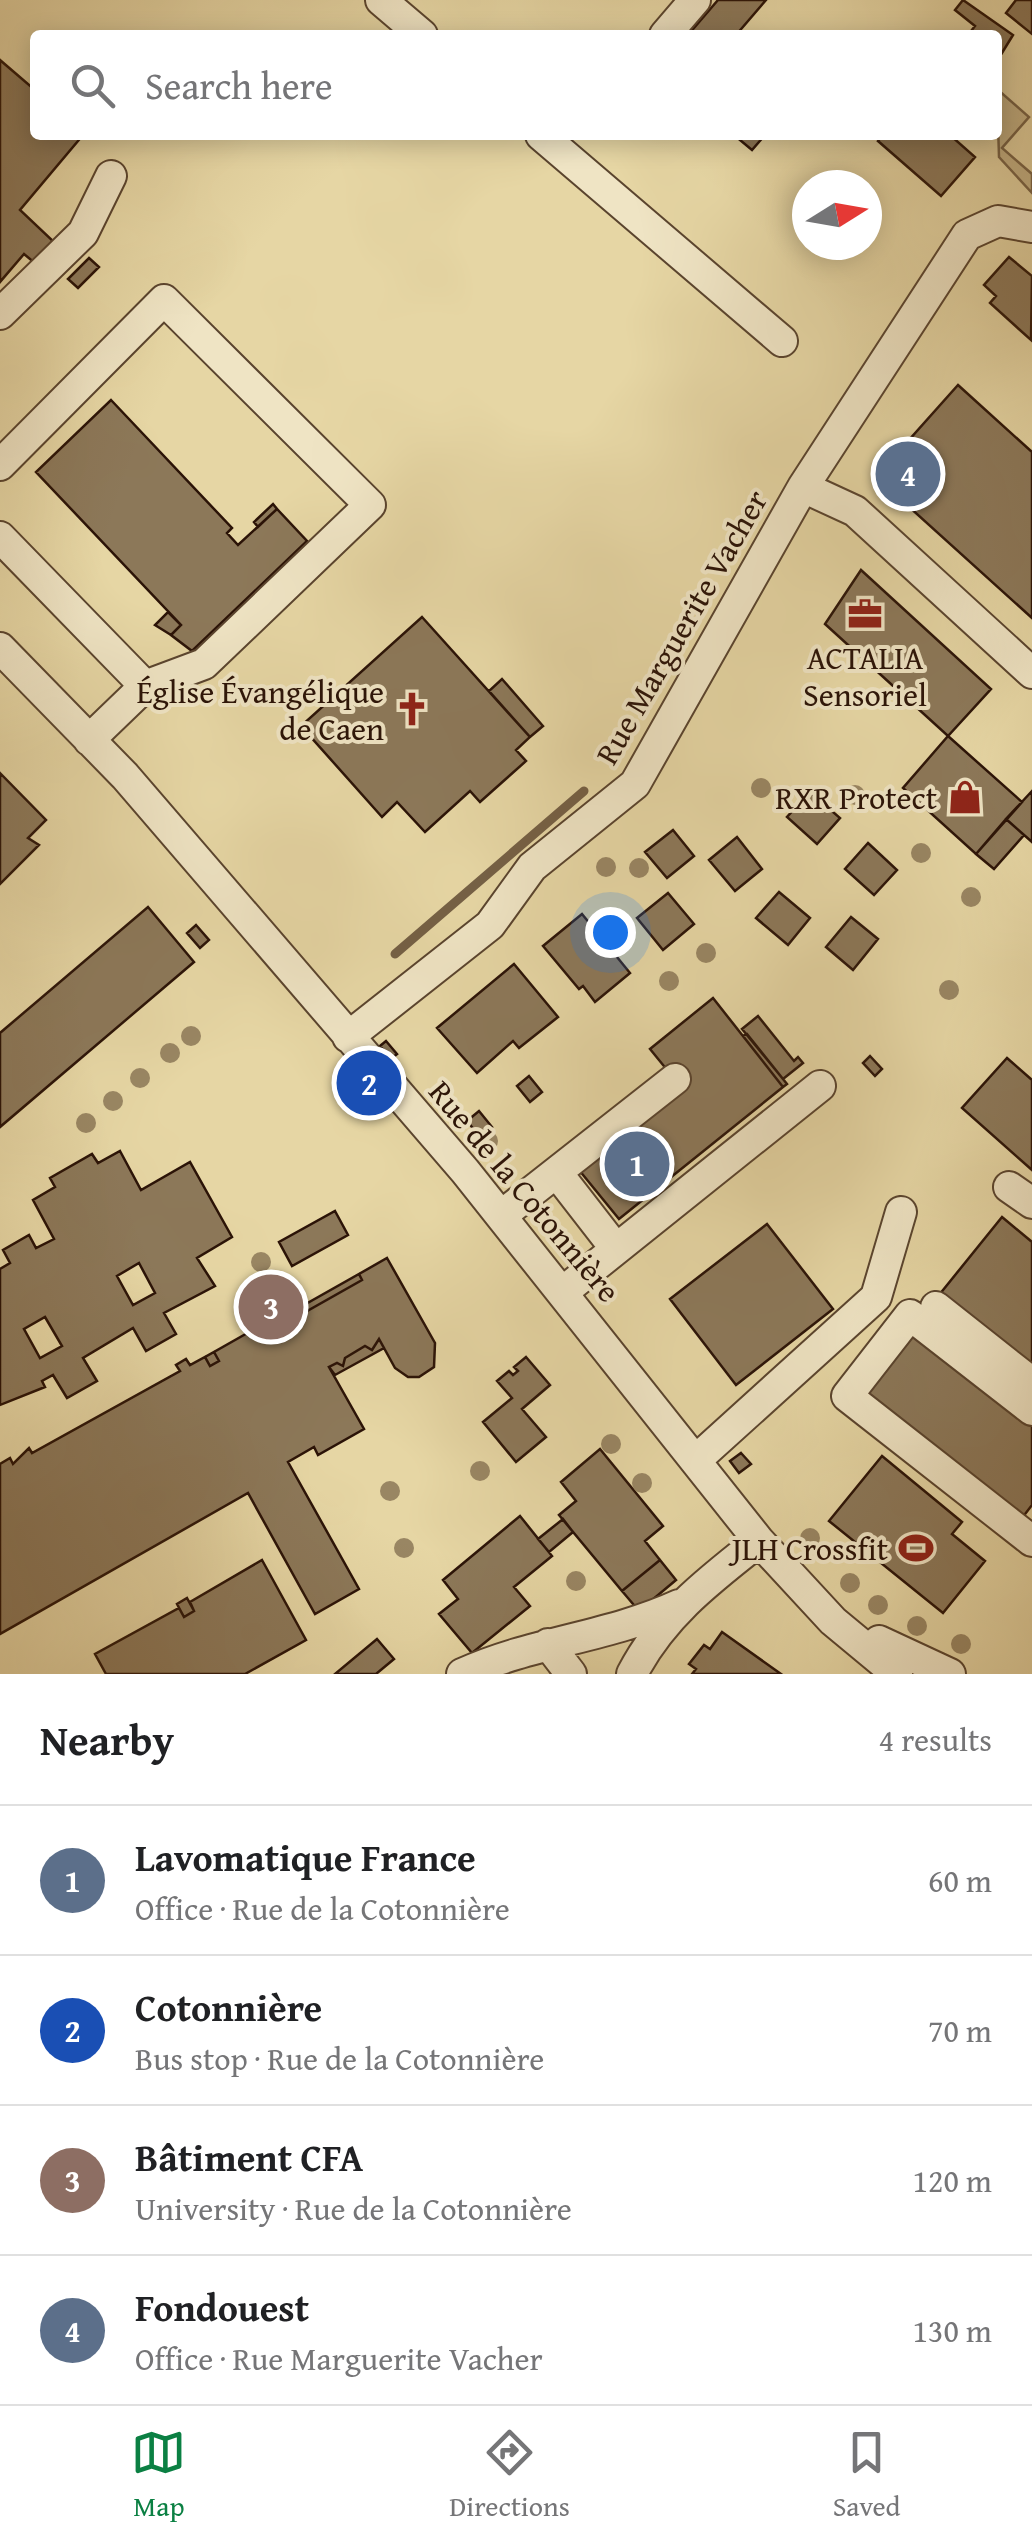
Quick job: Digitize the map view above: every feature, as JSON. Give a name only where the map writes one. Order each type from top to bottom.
[{"type":"street","points":[[381,0],[416,30]]},
{"type":"street","points":[[669,30],[695,0]]},
{"type":"street","points":[[561,141],[782,341]]},
{"type":"street","points":[[0,314],[83,233],[111,176]]},
{"type":"street","name":"Rue Marguerite Vacher","points":[[348,1037],[490,925],[532,867],[635,784],[804,487],[967,235],[998,220],[1031,227]]},
{"type":"street","points":[[0,465],[164,300],[370,504],[204,664],[145,686],[89,740]]},
{"type":"street","name":"Rue Marguerite Vacher","points":[[804,487],[855,511],[1032,674]]},
{"type":"street","points":[[0,537],[145,686]]},
{"type":"street","name":"Rue de la Cotonnière","points":[[0,648],[89,740],[502,1215],[759,1541],[824,1609],[897,1674]]},
{"type":"street","points":[[502,1215],[675,1080]]},
{"type":"street","points":[[564,1291],[820,1086]]},
{"type":"street","points":[[556,1172],[616,1249]]},
{"type":"street","points":[[696,1460],[876,1296],[900,1212]]},
{"type":"street","points":[[936,1306],[1032,1382]]},
{"type":"street","points":[[1032,1410],[910,1315],[848,1396],[1032,1540]]},
{"type":"street","points":[[632,1674],[650,1640],[679,1605],[759,1541]]},
{"type":"street","points":[[462,1674],[508,1653],[639,1624],[679,1605]]},
{"type":"street","name":"Rue de la Cotonnière","points":[[824,1609],[914,1660],[950,1674]]},
{"type":"street","points":[[548,1644],[570,1674]]},
{"type":"shaded area","points":[[1002,93],[1029,117],[1002,148],[1032,174],[1032,193],[999,157]]},
{"type":"building","points":[[718,0],[766,0],[740,30],[692,30]]},
{"type":"building","points":[[963,0],[1013,35],[1002,53],[1002,30],[972,30],[975,26],[955,10]]},
{"type":"building","points":[[1016,0],[1032,0],[1032,34],[1006,13]]},
{"type":"building","points":[[0,60],[30,86],[30,140],[79,140],[20,210],[54,242],[36,264],[24,254],[0,282]]},
{"type":"building","points":[[740,140],[761,140],[752,150]]},
{"type":"building","points":[[956,140],[975,157],[941,196],[878,141]]},
{"type":"building","points":[[1009,257],[1032,276],[1031,340],[990,303],[996,296],[984,285]]},
{"type":"building","points":[[89,258],[99,267],[78,288],[68,279]]},
{"type":"building","points":[[958,385],[1032,452],[1032,618],[876,477]]},
{"type":"building","points":[[111,400],[232,528],[227,533],[238,545],[277,509],[307,541],[192,651],[171,635],[181,625],[36,472]]},
{"type":"building","points":[[273,504],[277,509],[258,527],[254,522]]},
{"type":"building","points":[[861,570],[991,689],[948,736],[825,624]]},
{"type":"building","points":[[168,612],[181,625],[171,635],[155,625]]},
{"type":"building","name":"Église Évangélique de Caen","points":[[422,617],[530,737],[516,750],[526,761],[480,802],[470,791],[425,832],[397,802],[382,817],[301,726]]},
{"type":"building","points":[[502,679],[543,726],[530,737],[489,691]]},
{"type":"building","points":[[948,736],[1022,802],[976,854],[903,788]]},
{"type":"building","points":[[0,773],[46,820],[28,838],[39,845],[0,884]]},
{"type":"building","points":[[1032,791],[1032,842],[1006,819]]},
{"type":"building","points":[[810,792],[840,818],[817,844],[787,817]]},
{"type":"building","points":[[1006,819],[1024,835],[994,869],[976,854]]},
{"type":"building","points":[[673,830],[694,856],[667,878],[645,852]]},
{"type":"building","points":[[737,837],[762,869],[735,891],[709,860]]},
{"type":"building","points":[[868,843],[897,870],[874,895],[845,869]]},
{"type":"building","points":[[779,892],[810,918],[788,945],[756,918]]},
{"type":"building","points":[[668,893],[694,924],[663,950],[637,918]]},
{"type":"building","points":[[148,907],[194,962],[0,1127],[0,1033]]},
{"type":"building","points":[[582,914],[630,973],[595,1002],[543,946]]},
{"type":"building","points":[[851,917],[878,939],[853,970],[826,947]]},
{"type":"building","points":[[196,925],[209,940],[200,948],[187,933]]},
{"type":"building","points":[[514,964],[558,1017],[519,1048],[513,1041],[477,1073],[437,1028]]},
{"type":"building","points":[[713,998],[783,1087],[619,1219],[579,1170],[681,1087],[650,1049]]},
{"type":"building","points":[[758,1016],[794,1061],[798,1057],[803,1063],[783,1079],[742,1029]]},
{"type":"building","points":[[747,1034],[787,1084],[783,1087],[743,1036]]},
{"type":"building","points":[[386,1041],[397,1054],[391,1059],[380,1046]]},
{"type":"building","points":[[870,1056],[882,1069],[875,1076],[863,1063]]},
{"type":"building","points":[[1007,1058],[1032,1080],[1032,1170],[962,1108]]},
{"type":"building","points":[[529,1076],[542,1092],[530,1102],[517,1086]]},
{"type":"building","points":[[479,1111],[492,1127],[480,1137],[467,1121]]},
{"type":"building","points":[[120,1151],[141,1190],[190,1162],[232,1237],[197,1258],[215,1286],[164,1313],[176,1334],[146,1351],[133,1328],[83,1358],[97,1381],[67,1398],[53,1375],[42,1381],[45,1387],[0,1405],[0,1269],[10,1263],[3,1250],[29,1235],[36,1248],[54,1239],[33,1200],[55,1187],[50,1178],[92,1154],[98,1163]],"holes":[[[139,1263],[155,1293],[133,1305],[117,1276]],[[45,1317],[62,1346],[40,1358],[24,1329]]]},
{"type":"building","points":[[335,1211],[348,1235],[292,1266],[279,1242]]},
{"type":"building","points":[[1002,1217],[1032,1242],[1032,1371],[939,1295]]},
{"type":"building","points":[[767,1224],[833,1309],[736,1385],[670,1299]]},
{"type":"building","points":[[387,1258],[435,1343],[434,1367],[419,1377],[408,1377],[395,1368],[379,1339],[372,1350],[365,1346],[345,1358],[343,1366],[337,1363],[329,1367],[364,1429],[318,1455],[314,1447],[288,1462],[359,1589],[315,1614],[248,1493],[0,1634],[0,1464],[10,1458],[13,1464],[29,1448],[32,1453],[180,1371],[176,1365],[186,1359],[190,1365],[205,1357],[210,1366],[219,1361],[214,1352],[295,1306],[300,1315],[362,1280],[359,1274]]},
{"type":"building","points":[[359,1274],[362,1280],[300,1315],[297,1309]]},
{"type":"building","points":[[915,1331],[1032,1424],[1032,1505],[1019,1522],[864,1398]]},
{"type":"building","points":[[379,1339],[384,1348],[335,1375],[329,1367],[337,1363],[343,1366],[345,1358],[365,1346],[372,1350]]},
{"type":"building","points":[[214,1352],[219,1361],[210,1366],[205,1357]]},
{"type":"building","points":[[526,1357],[550,1385],[522,1409],[546,1437],[516,1462],[483,1422],[512,1398],[497,1381],[509,1371],[513,1375],[518,1371],[514,1367]]},
{"type":"building","points":[[600,1449],[663,1526],[645,1541],[660,1560],[622,1591],[559,1515],[576,1501],[561,1482]]},
{"type":"building","points":[[741,1453],[751,1464],[739,1473],[730,1461]]},
{"type":"building","name":"JLH Crossfit","points":[[882,1456],[962,1522],[952,1534],[985,1561],[943,1613],[829,1521]]},
{"type":"building","points":[[520,1516],[552,1556],[514,1587],[530,1606],[472,1653],[439,1614],[458,1599],[443,1580]]},
{"type":"building","points":[[563,1519],[573,1532],[549,1552],[538,1539]]},
{"type":"building","points":[[262,1560],[306,1640],[245,1674],[106,1674],[95,1654],[179,1608],[184,1617],[194,1611],[190,1602]]},
{"type":"building","points":[[660,1560],[676,1580],[639,1611],[622,1591]]},
{"type":"building","points":[[187,1598],[194,1611],[184,1617],[177,1604]]},
{"type":"building","points":[[722,1632],[781,1674],[692,1674],[696,1669],[689,1664],[704,1645],[710,1649]]},
{"type":"building","points":[[377,1639],[394,1659],[376,1674],[335,1674]]},
{"type":"waterway","points":[[395,954],[584,791]]},
{"type":"place","name":"Fondouest","points":[[908,474]]},
{"type":"place","name":"ACTALIA Sensoriel","points":[[865,614]]},
{"type":"place","name":"Église Évangélique de Caen","points":[[412,709]]},
{"type":"place","name":"RXR Protect","points":[[965,797]]},
{"type":"place","name":"Cotonnière","points":[[369,1083]]},
{"type":"place","name":"Lavomatique France","points":[[637,1164]]},
{"type":"place","name":"Bâtiment CFA","points":[[271,1307]]},
{"type":"place","name":"JLH Crossfit","points":[[916,1548]]}]
